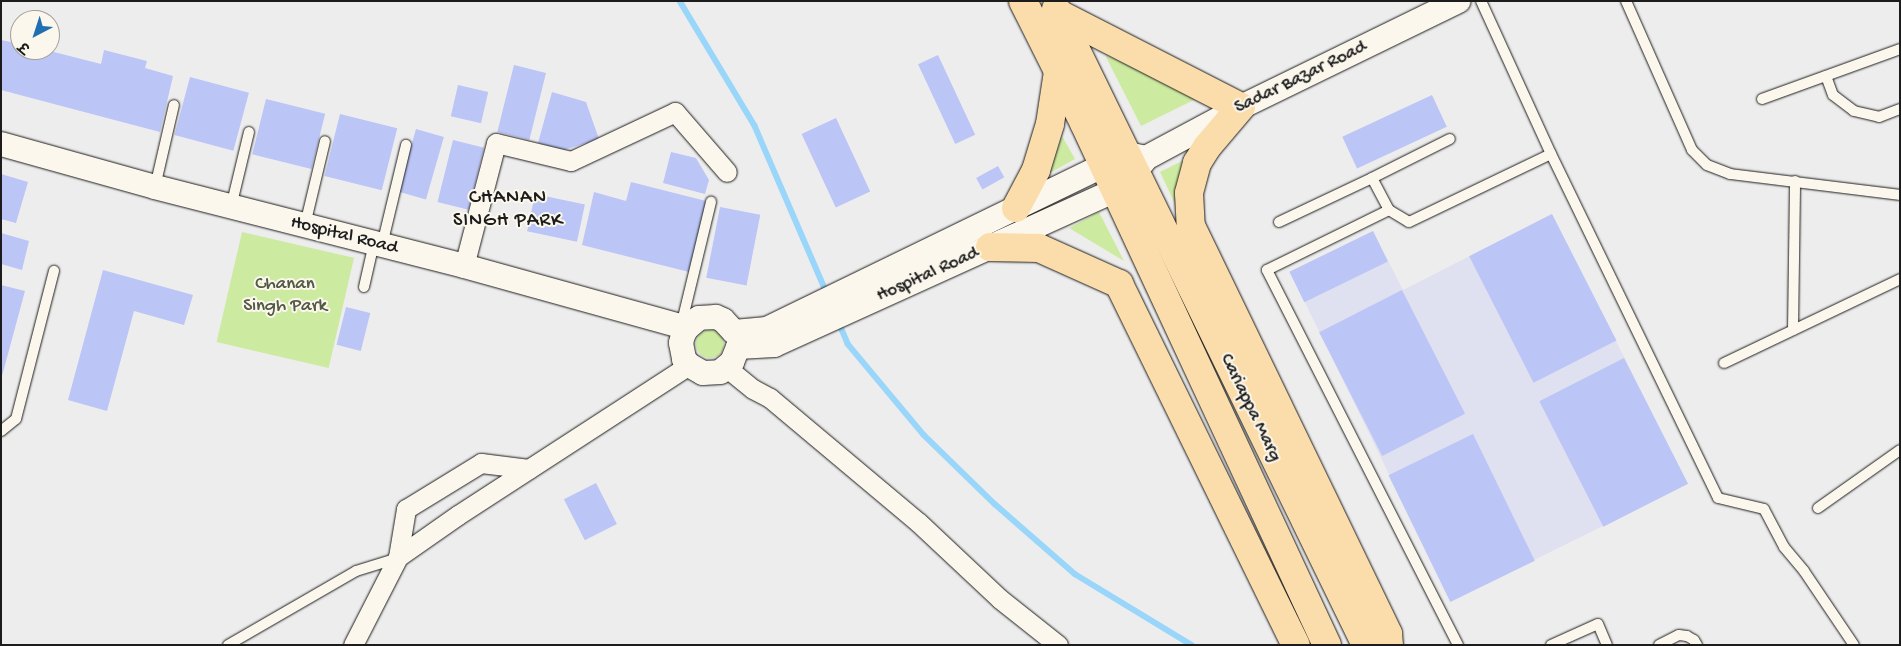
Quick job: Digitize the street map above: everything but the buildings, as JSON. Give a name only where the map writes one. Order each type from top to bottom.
[{"type":"main road","name":"Cariappa Marg","points":[[1023,1],[1058,72],[1128,162]]},
{"type":"main road","name":"Cariappa Marg","points":[[1055,8],[1128,162],[1366,645]]},
{"type":"main road","points":[[1055,8],[1242,107],[1207,147],[1197,163],[1190,193],[1191,226],[1388,634],[1390,645]]},
{"type":"main road","points":[[1016,208],[1036,170],[1050,124],[1058,72]]},
{"type":"main road","name":"Cariappa Marg","points":[[1128,162],[1115,190],[1327,645]]},
{"type":"main road","points":[[990,247],[1039,248],[1119,284],[1296,645]]},
{"type":"street","name":"Sadar Bazar Road","points":[[1128,162],[1458,1]]},
{"type":"street","points":[[464,266],[496,143],[571,161],[675,112],[727,172]]},
{"type":"street","name":"Hospital Road","points":[[1,144],[155,187],[464,266],[684,327]]},
{"type":"street","name":"Hospital Road","points":[[736,340],[774,345],[789,328],[863,293],[1016,208],[1128,162]]},
{"type":"street","name":"Hospital Road","points":[[863,293],[990,247],[1115,190]]},
{"type":"street","points":[[716,317],[723,320],[736,340],[736,355],[727,368],[712,374],[703,373],[689,365],[684,359],[681,343],[684,327],[699,318],[716,317]]},
{"type":"street","points":[[398,557],[689,365]]},
{"type":"street","points":[[727,368],[753,389],[778,404],[918,522],[1000,599],[1058,645]]},
{"type":"street","points":[[353,645],[398,557],[406,509],[481,463],[529,469]]},
{"type":"lane","points":[[1481,1],[1551,154],[1718,498],[1764,509],[1784,547],[1804,571],[1854,645]]},
{"type":"lane","points":[[1626,1],[1692,150],[1707,165],[1730,174],[1900,195]]},
{"type":"lane","points":[[1762,99],[1900,49]]},
{"type":"lane","points":[[1826,76],[1833,95],[1854,111],[1879,117],[1900,109]]},
{"type":"lane","points":[[155,187],[174,105]]},
{"type":"lane","points":[[231,207],[249,132]]},
{"type":"lane","points":[[1279,222],[1450,139]]},
{"type":"lane","points":[[304,226],[326,141]]},
{"type":"lane","points":[[364,287],[406,146]]},
{"type":"lane","points":[[1372,178],[1389,210],[1409,222],[1551,154]]},
{"type":"lane","points":[[1793,330],[1795,181]]},
{"type":"lane","points":[[684,327],[710,202]]},
{"type":"lane","points":[[1389,210],[1267,270],[1458,645]]},
{"type":"lane","points":[[1,430],[16,419],[54,271]]},
{"type":"lane","points":[[1724,363],[1900,279]]},
{"type":"lane","points":[[1818,508],[1900,450]]},
{"type":"lane","points":[[228,645],[356,572],[398,557]]},
{"type":"lane","points":[[1551,645],[1598,624],[1607,645]]},
{"type":"lane","points":[[1659,645],[1679,635],[1687,636],[1694,640],[1697,645]]},
{"type":"shaded area","points":[[1552,214],[1688,484],[1451,601],[1290,272],[1373,231],[1403,290]]},
{"type":"green space","points":[[1105,55],[1202,96],[1141,126]]},
{"type":"green space","points":[[1062,136],[1075,159],[1048,174]]},
{"type":"green space","points":[[1182,161],[1175,204],[1160,172]]},
{"type":"green space","points":[[1099,212],[1124,261],[1069,228]]},
{"type":"green space","name":"Chanan Singh Park","points":[[242,232],[354,258],[329,368],[217,342]]},
{"type":"green space","points":[[710,330],[720,334],[724,344],[720,354],[710,358],[700,354],[696,344],[700,334]]},
{"type":"waterway","points":[[680,1],[755,126],[827,293]]},
{"type":"waterway","points":[[838,320],[848,344],[924,435],[995,504],[1075,574],[1192,645]]},
{"type":"district","name":"CHANAN SINGH PARK","points":[[508,210]]}]
